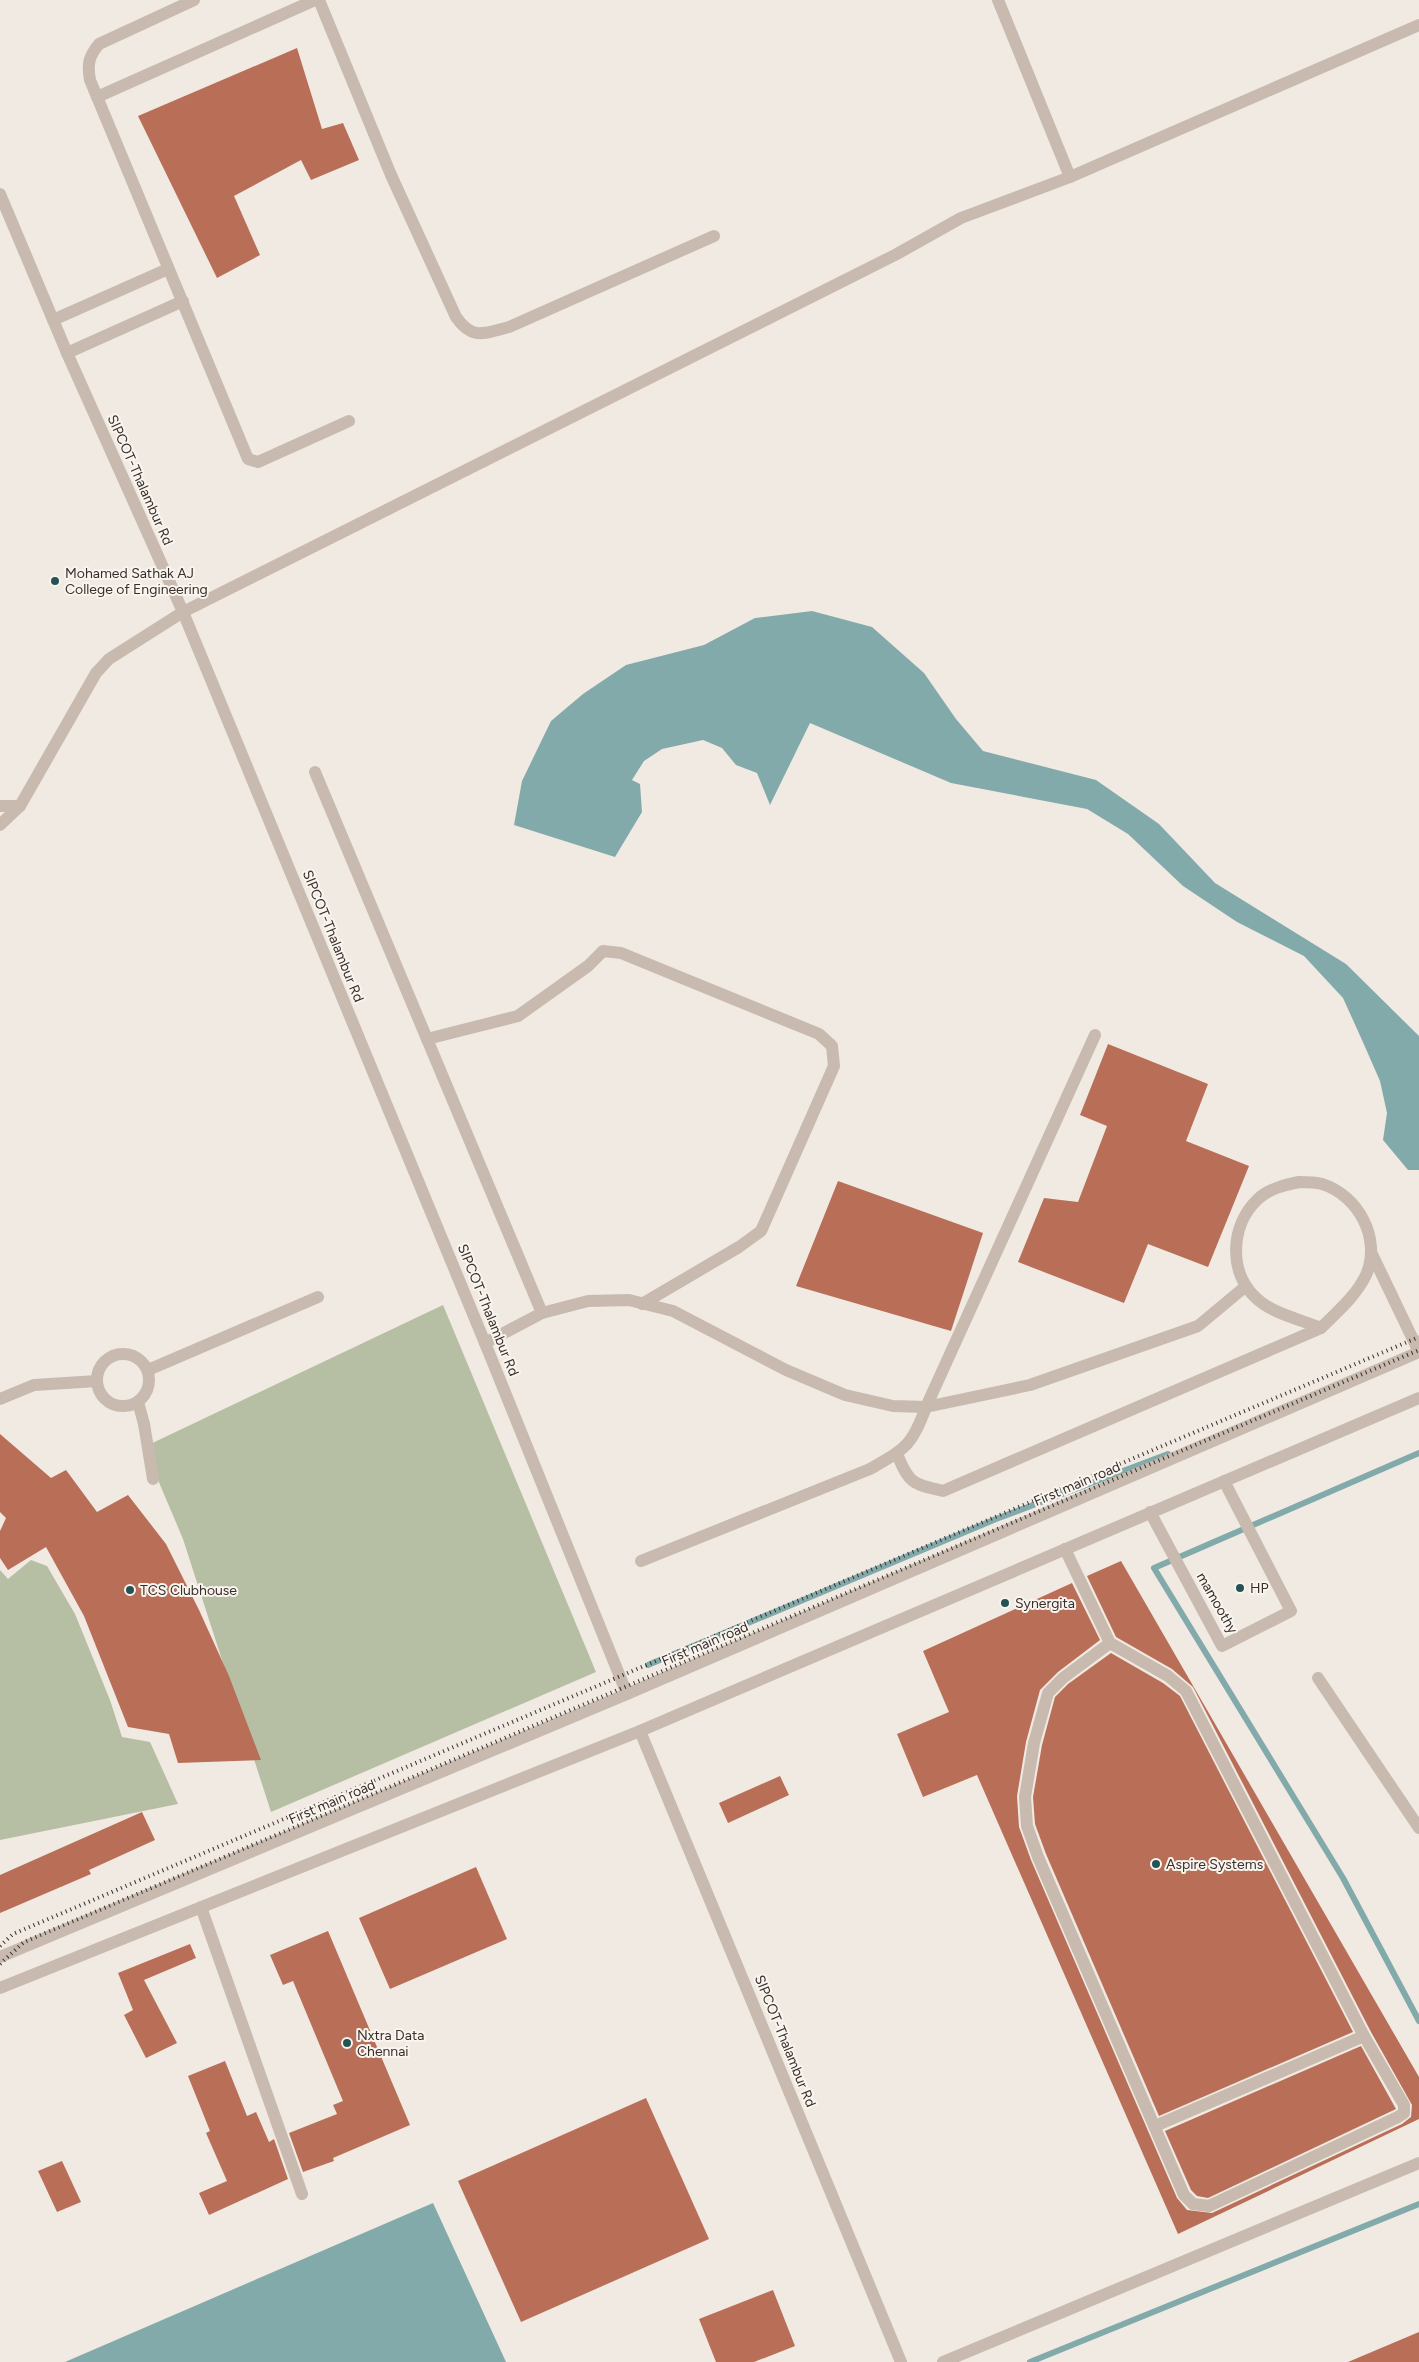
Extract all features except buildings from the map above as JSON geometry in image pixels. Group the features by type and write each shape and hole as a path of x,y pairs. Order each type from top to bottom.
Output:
{"street":[{"path":"194,0 99,44 91,54 88,66 98,98 248,459 258,462 349,421"},
{"path":"98,98 315,0"},
{"path":"319,0 391,175 456,317 465,329 474,334 509,327 714,236"},
{"path":"998,0 1070,177"},
{"path":"0,825 20,806 85,689 96,673 109,659 183,612 886,260 961,218 1070,177 1419,25"},
{"name":"SIPCOT-Thalambur Rd","path":"0,194 67,353 183,612 628,1694"},
{"path":"53,320 168,269"},
{"path":"67,353 183,301"},
{"path":"315,772 542,1312"},
{"path":"0,806 20,806"},
{"path":"427,1038 518,1016 588,966 603,951 621,953 820,1034 832,1046 834,1066 761,1231 739,1247 642,1304"},
{"path":"641,1561 870,1469 897,1454 915,1435 1095,1035"},
{"path":"1321,1328 1273,1310 1255,1298 1246,1286 1236,1259 1236,1237 1244,1216 1258,1199 1277,1187 1299,1182 1322,1184 1342,1193 1358,1209 1368,1229 1371,1252 1419,1352"},
{"path":"897,1454 907,1477 921,1486 943,1492 1321,1328 1355,1293 1366,1274 1371,1252"},
{"path":"485,1343 542,1312 588,1301 629,1300 673,1311 786,1370 845,1396 893,1406 926,1407 1030,1385 1198,1326 1246,1286"},
{"path":"148,1370 318,1298"},
{"name":"First main road","path":"0,1958 628,1694 1419,1352"},
{"path":"115,1356 134,1356 148,1370 149,1384 147,1391 138,1402 125,1406 111,1404 101,1394 97,1381 100,1368 109,1358 115,1356"},
{"path":"0,1399 34,1386 97,1381"},
{"path":"0,1988 640,1731 1419,1398"},
{"path":"138,1402 144,1424 153,1478"},
{"name":"mamoothy","path":"1150,1512 1222,1646 1291,1612 1224,1481"},
{"path":"1065,1549 1110,1643 1168,1676 1186,1691 1364,2036 1404,2105 1404,2112 1227,2199 1209,2206 1193,2204 1184,2195 1038,1857 1028,1826 1025,1797 1034,1743 1048,1693 1063,1678 1110,1643"},
{"path":"1318,1678 1419,1828"},
{"name":"SIPCOT-Thalambur Rd","path":"640,1731 901,2362"},
{"path":"201,1906 302,2194"},
{"path":"1155,2126 1364,2036"},
{"path":"944,2362 1419,2163"}],"green space":[{"path":"443,1305 596,1672 271,1812 183,1539 144,1447"},
{"path":"31,1560 47,1566 75,1614 110,1700 122,1737 150,1742 178,1804 0,1840 0,1570 8,1579"}],"water":[{"path":"812,611 872,627 924,673 956,719 983,751 1096,780 1159,824 1215,883 1346,964 1419,1036 1419,1170 1408,1170 1383,1140 1387,1113 1380,1081 1343,998 1304,956 1237,922 1183,886 1128,834 1087,809 951,783 810,723 770,805 757,773 736,765 722,748 703,740 662,749 644,761 632,780 640,784 642,812 615,857 514,825 522,781 551,721 583,694 626,665 704,645 755,618"},
{"path":"433,2203 506,2362 65,2362"}],"waterway":[{"path":"1419,1453 1154,1568 1343,1878 1419,2021"},
{"path":"648,1665 996,1519 1168,1454"},
{"path":"1030,2362 1419,2204"}],"railway":[{"path":"0,1946 13,1934 1419,1337"},
{"path":"0,1964 24,1942 1419,1350"}],"place":[{"name":"Mohamed Sathak AJ College of Engineering","path":"55,581"},
{"name":"HP","path":"1240,1588"},
{"name":"TCS Clubhouse","path":"130,1590"},
{"name":"Synergita","path":"1005,1603"},
{"name":"Aspire Systems","path":"1156,1864"},
{"name":"Nxtra Data Chennai","path":"347,2043"}]}
